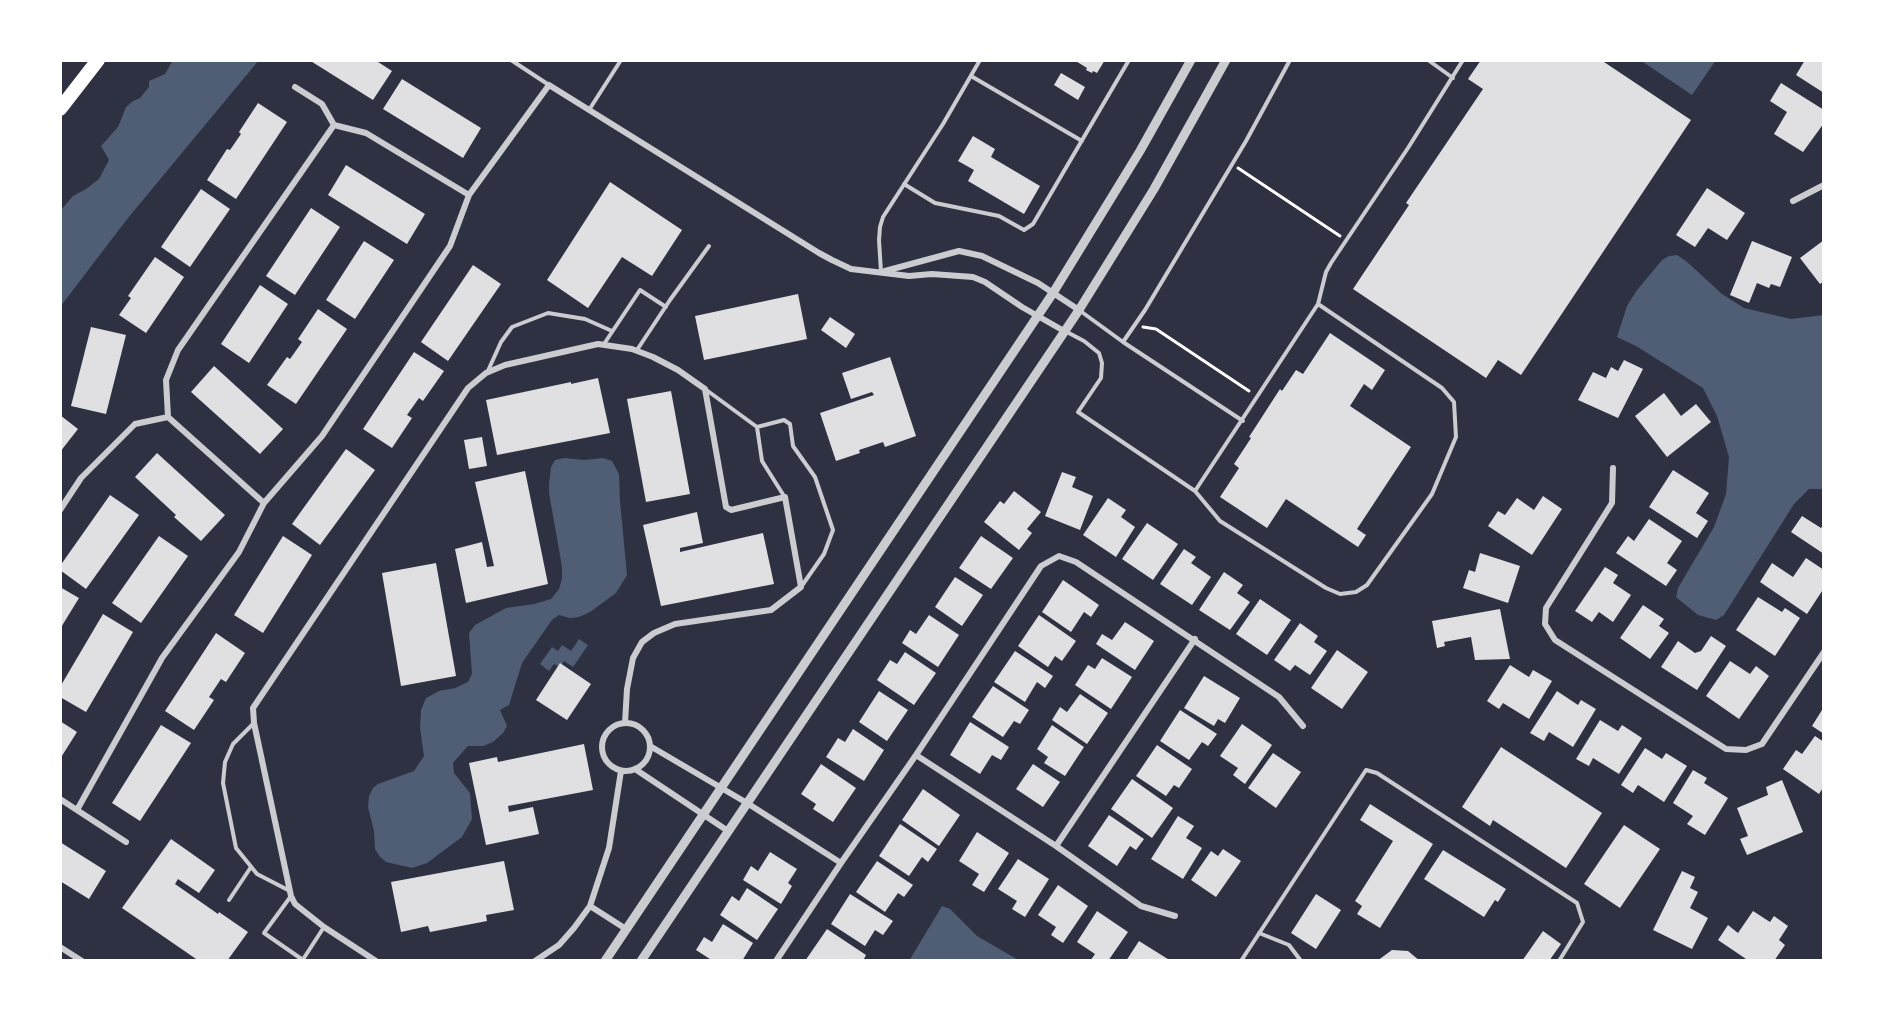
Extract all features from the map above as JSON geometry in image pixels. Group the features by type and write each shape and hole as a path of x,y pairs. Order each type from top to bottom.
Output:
{"highway":[{"path":"60,109 98,60"}],"street":[{"path":"605,961 1053,292 1140,151 1191,60"},
{"path":"641,961 1079,310 1154,189 1226,60"},
{"path":"77,810 162,658 239,552 264,503 322,436 450,246 469,195 549,85 819,253 851,269 909,276 932,274 973,277 985,282 1064,331"},
{"path":"295,87 322,104 334,124 366,133 469,195"},
{"path":"264,503 168,417 166,380 178,351 334,124"},
{"path":"1793,201 1824,185"},
{"path":"881,272 960,250 982,256 1038,283 1079,310"},
{"path":"376,961 366,958 295,904 290,893 254,723 253,708 468,388 486,373 505,365 603,345 637,351 678,370 705,389 726,507 731,510 784,497 801,587 771,610 675,624 654,633 642,642 633,658 627,689 625,723"},
{"path":"60,510 81,478 135,424 168,417"},
{"path":"1613,468 1612,503 1546,608 1545,624 1555,640 1726,749 1746,750 1762,744 1824,652"},
{"path":"776,961 1041,566 1059,556 1076,562 1280,697 1303,726"},
{"path":"1056,846 1195,639"},
{"path":"625,723 639,727 645,732 650,746 646,760 635,769 621,771 608,763 602,749 603,741 611,729 625,723"},
{"path":"650,746 747,803 841,863"},
{"path":"916,755 1056,846 1141,906 1174,916"},
{"path":"635,769 728,831"},
{"path":"536,961 559,945 590,906 609,848 621,771"},
{"path":"60,799 126,842"},
{"path":"590,906 626,929"},
{"path":"60,947 82,961"}],"lane":[{"path":"511,60 549,85"},
{"path":"589,111 621,60"},
{"path":"881,272 879,240 883,217 944,124 980,60"},
{"path":"904,184 935,203 999,216 1024,230 1034,224 1129,60"},
{"path":"1123,342 1146,310 1232,165 1290,60"},
{"path":"1428,60 1453,78"},
{"path":"1196,491 1318,304 1326,272 1464,60"},
{"path":"971,76 1082,141"},
{"path":"637,351 709,246"},
{"path":"603,345 640,290 666,307"},
{"path":"1064,331 1084,341 1099,353 1102,363 1101,378 1078,412 1196,491 1220,521 1326,588 1340,594 1356,592 1367,585 1432,494 1456,437 1454,402 1442,388 1318,304"},
{"path":"1079,310 1123,342 1243,421"},
{"path":"486,373 501,342 513,327 548,313 585,319 612,331"},
{"path":"705,389 757,427 762,461 784,497"},
{"path":"757,427 784,420 790,424 793,446 815,477 832,523 833,530 824,554 801,587"},
{"path":"254,723 233,744 225,762 223,783 236,848 257,874 290,893 264,933 303,961 324,927"},
{"path":"1241,961 1366,770 1377,773 1578,903 1583,922 1559,961"},
{"path":"229,900 251,867"},
{"path":"1259,933 1289,945 1301,961"}],"path":[{"path":"1232,165 1346,240"},
{"path":"1136,323 1144,328 1156,329 1258,398"}],"water":[{"path":"173,60 259,60 128,218 60,307 60,211 73,196 99,179 109,160 101,146 118,127 126,107 140,98 149,87 149,81 165,74"},
{"path":"1640,60 1716,60 1692,95"},
{"path":"1677,255 1722,294 1744,308 1791,319 1824,315 1824,489 1809,489 1794,504 1724,615 1716,620 1698,615 1676,597 1678,588 1714,527 1726,494 1729,457 1717,416 1703,388 1636,346 1617,337 1627,306 1637,290 1662,260"},
{"path":"565,458 584,460 603,458 612,461 619,474 627,575 616,593 590,612 570,618 559,615 552,620 522,663 509,705 500,710 507,726 503,733 493,742 483,746 468,746 453,763 454,773 470,793 472,819 462,837 427,863 412,868 386,862 375,849 374,831 368,807 369,796 378,784 414,771 424,756 420,728 421,710 426,698 439,691 455,688 468,682 472,674 469,633 475,625 506,608 551,599 559,589 562,567 549,484 551,467 555,460"},
{"path":"579,639 588,645 573,667 564,661 560,667 554,664 549,671 540,664 552,647 558,651 562,645 571,651"},
{"path":"942,906 950,909 977,936 1020,961 909,961"}],"building":[{"path":"309,60 375,60 392,71 373,100"},
{"path":"1074,60 1105,60 1097,73 1093,71 1092,73"},
{"path":"1481,60 1601,60 1691,120 1521,375 1498,360 1486,378 1353,289 1409,205 1406,203 1483,89 1468,79"},
{"path":"1805,60 1824,60 1824,93 1796,75"},
{"path":"1061,73 1085,87 1078,100 1054,85"},
{"path":"402,79 481,128 463,158 383,109"},
{"path":"1781,83 1824,110 1824,123 1803,152 1774,134 1787,112 1770,101"},
{"path":"258,103 287,122 236,199 207,180 227,149 230,150 241,134 239,132"},
{"path":"973,136 995,149 991,157 1040,186 1024,214 968,181 974,170 958,161"},
{"path":"346,165 425,214 407,244 328,195"},
{"path":"610,182 682,230 652,276 622,257 588,308 547,280"},
{"path":"1707,188 1745,213 1727,240 1708,228 1695,247 1676,235"},
{"path":"201,189 230,209 190,267 161,247"},
{"path":"311,208 340,227 295,295 266,276"},
{"path":"1824,240 1824,281 1820,284 1800,258"},
{"path":"364,241 394,260 355,319 326,300"},
{"path":"1752,241 1792,257 1780,287 1771,284 1769,288 1757,283 1749,303 1730,295"},
{"path":"155,257 184,277 146,333 119,315 131,298 128,296"},
{"path":"473,265 501,284 448,361 421,342"},
{"path":"260,285 288,304 249,363 221,344"},
{"path":"798,294 807,339 704,360 695,316"},
{"path":"318,309 347,329 296,404 267,385 287,357 290,359 302,342 298,339"},
{"path":"830,317 855,334 846,348 821,330"},
{"path":"91,327 126,335 106,414 71,406"},
{"path":"1330,333 1385,370 1372,390 1364,384 1350,406 1411,447 1357,529 1366,535 1358,547 1286,499 1267,528 1220,497 1239,468 1234,464 1251,438 1249,437 1280,389 1282,391 1296,370 1303,374"},
{"path":"414,352 444,371 423,401 419,398 407,415 412,418 392,448 363,429"},
{"path":"890,357 916,436 885,447 883,442 836,461 820,413 874,395 872,392 851,399 842,373"},
{"path":"1624,360 1643,369 1618,418 1578,400 1593,372 1606,378 1611,367 1618,371"},
{"path":"214,366 283,429 260,454 191,392"},
{"path":"598,378 610,433 497,455 486,400"},
{"path":"671,391 690,494 646,502 627,399"},
{"path":"1664,393 1681,416 1696,404 1711,422 1667,457 1635,416"},
{"path":"60,415 78,429 60,452"},
{"path":"482,437 487,466 469,469 464,440"},
{"path":"346,449 375,470 320,545 292,524"},
{"path":"157,453 225,515 201,541 135,477"},
{"path":"1673,470 1709,493 1696,513 1708,521 1697,538 1649,507"},
{"path":"525,471 548,584 466,603 455,549 482,542 487,567 494,566 475,482"},
{"path":"1062,472 1076,477 1072,487 1093,496 1080,530 1045,516"},
{"path":"1014,491 1041,512 1027,529 1032,533 1019,550 984,522 1000,501 1004,504"},
{"path":"110,495 139,515 86,589 60,570 60,566"},
{"path":"1543,496 1562,509 1532,555 1488,526 1498,511 1505,515 1517,498 1534,510"},
{"path":"1108,498 1126,510 1121,517 1135,527 1116,557 1083,535"},
{"path":"697,512 703,543 680,548 680,552 763,533 774,584 661,606 643,525"},
{"path":"1802,516 1821,528 1824,524 1824,554 1791,532"},
{"path":"1649,519 1682,541 1667,563 1677,570 1666,586 1616,553 1628,536 1634,541"},
{"path":"1147,523 1178,544 1153,580 1122,559"},
{"path":"159,536 188,556 141,623 112,603"},
{"path":"283,536 312,555 263,633 234,615"},
{"path":"981,536 1013,558 991,589 959,568"},
{"path":"1184,549 1196,557 1191,563 1211,577 1192,605 1160,584"},
{"path":"1480,553 1520,566 1508,603 1463,588 1469,570 1475,572"},
{"path":"1806,558 1824,570 1824,588 1807,614 1760,582 1772,563 1793,577"},
{"path":"436,563 456,676 401,686 382,573"},
{"path":"1605,567 1618,575 1613,583 1631,595 1613,622 1599,612 1592,622 1575,611"},
{"path":"1224,572 1243,585 1237,593 1250,602 1230,630 1199,610"},
{"path":"955,577 983,595 962,626 935,607"},
{"path":"1063,580 1099,605 1091,617 1084,612 1071,632 1042,612"},
{"path":"60,587 79,598 60,629"},
{"path":"1758,597 1782,612 1785,608 1800,618 1775,656 1736,630"},
{"path":"1260,599 1291,620 1267,655 1236,634"},
{"path":"1643,605 1664,619 1659,626 1669,633 1650,659 1620,638"},
{"path":"1500,609 1510,659 1475,660 1471,637 1444,642 1445,646 1437,648 1432,621"},
{"path":"103,614 133,632 86,712 60,697 60,687"},
{"path":"929,615 959,635 938,667 902,643 910,630 916,634"},
{"path":"1039,615 1076,641 1062,661 1055,656 1048,667 1018,646"},
{"path":"1125,622 1154,641 1135,670 1096,644 1102,634 1112,640"},
{"path":"1300,623 1318,636 1314,642 1327,651 1310,675 1295,665 1290,671 1274,660"},
{"path":"216,633 245,653 226,682 221,679 209,697 214,700 194,730 165,711"},
{"path":"1711,636 1726,646 1697,690 1661,667 1678,641 1695,653 1701,651"},
{"path":"1337,650 1368,672 1342,709 1311,688"},
{"path":"1015,651 1053,676 1045,688 1037,682 1025,702 994,682"},
{"path":"905,652 936,673 914,705 877,680 890,660 897,664"},
{"path":"1102,658 1132,677 1111,709 1075,685 1088,665 1095,669"},
{"path":"1730,661 1750,674 1756,666 1769,676 1739,719 1706,696"},
{"path":"560,663 591,684 567,720 536,700"},
{"path":"1510,665 1529,677 1533,670 1552,681 1529,719 1503,703 1499,709 1487,701"},
{"path":"1204,676 1240,698 1225,723 1218,719 1214,726 1184,708"},
{"path":"993,686 1029,710 1020,724 1014,721 1003,737 972,717"},
{"path":"879,691 908,710 887,741 859,722"},
{"path":"1557,691 1578,705 1581,700 1596,709 1573,747 1549,732 1544,741 1530,733"},
{"path":"1080,694 1108,713 1087,744 1052,720 1060,707 1067,712"},
{"path":"1180,710 1217,734 1208,746 1202,742 1189,760 1160,741"},
{"path":"1822,710 1824,711 1824,734 1812,726"},
{"path":"1600,720 1618,731 1622,725 1642,738 1619,774 1593,758 1589,766 1576,759"},
{"path":"60,721 77,732 60,759"},
{"path":"970,722 1009,747 1001,760 992,755 980,774 950,755"},
{"path":"1242,724 1272,745 1245,784 1233,775 1238,768 1220,756"},
{"path":"161,725 191,743 140,821 112,803"},
{"path":"1052,725 1084,747 1065,776 1044,763 1048,757 1037,749"},
{"path":"853,729 884,750 864,781 826,757 838,738 845,742"},
{"path":"1815,736 1824,742 1824,786 1819,794 1783,769 1796,750 1802,754"},
{"path":"584,744 593,790 508,806 509,812 533,807 539,834 486,845 469,763 497,757 498,762"},
{"path":"1157,745 1192,769 1179,788 1174,785 1166,796 1136,776"},
{"path":"1501,747 1602,813 1566,868 1493,820 1490,826 1462,807"},
{"path":"1645,748 1662,759 1666,753 1687,766 1664,802 1638,785 1633,793 1621,785"},
{"path":"1273,753 1301,772 1276,808 1248,788"},
{"path":"821,764 856,788 833,822 813,809 816,804 801,794"},
{"path":"1033,764 1060,782 1043,807 1016,789"},
{"path":"1693,770 1707,778 1704,783 1728,798 1705,835 1687,824 1693,816 1673,803"},
{"path":"1132,779 1173,808 1152,838 1111,809"},
{"path":"1782,780 1803,832 1747,855 1740,839 1748,836 1737,808 1768,795 1766,787"},
{"path":"923,789 960,815 939,846 902,820"},
{"path":"1370,804 1433,844 1380,928 1357,914 1362,906 1355,901 1393,841 1360,820"},
{"path":"1109,815 1144,839 1136,850 1130,846 1117,866 1088,846"},
{"path":"1178,816 1194,826 1186,838 1202,848 1183,879 1151,859"},
{"path":"900,824 937,849 928,862 922,857 909,876 879,856"},
{"path":"1624,825 1660,849 1620,908 1584,884"},
{"path":"977,832 1009,853 984,892 972,885 979,874 959,861"},
{"path":"171,839 215,870 199,893 178,879 175,884 248,932 227,961 199,961 122,908"},
{"path":"60,842 106,871 89,899 60,881"},
{"path":"1223,849 1241,861 1216,897 1191,880 1211,851 1218,856"},
{"path":"1443,850 1506,889 1498,902 1495,900 1484,917 1424,879"},
{"path":"770,852 797,869 788,883 792,886 781,904 743,880 751,866 758,871"},
{"path":"1018,859 1049,879 1025,917 1012,909 1017,901 998,889"},
{"path":"504,861 514,910 486,915 487,921 430,932 428,926 401,932 391,882"},
{"path":"877,861 913,885 904,897 898,893 885,912 856,892"},
{"path":"1682,871 1695,877 1690,888 1698,892 1690,908 1708,918 1692,949 1653,930"},
{"path":"1058,885 1088,906 1063,943 1051,935 1056,927 1038,915"},
{"path":"747,888 778,909 757,940 720,915 732,896 739,901"},
{"path":"850,894 893,921 883,935 875,930 865,946 831,924"},
{"path":"1316,894 1341,910 1316,949 1291,933"},
{"path":"1097,911 1128,932 1108,961 1090,961 1095,954 1077,942"},
{"path":"1753,911 1770,922 1774,916 1788,926 1779,940 1785,945 1774,961 1749,961 1718,940 1728,925 1738,933"},
{"path":"723,924 753,943 742,961 713,961 696,950 704,937 712,942"},
{"path":"827,929 866,955 863,961 805,961"},
{"path":"1543,931 1561,944 1549,961 1522,961"},
{"path":"1139,941 1171,961 1126,961"},
{"path":"1392,950 1408,951 1420,961 1377,961"}]}
